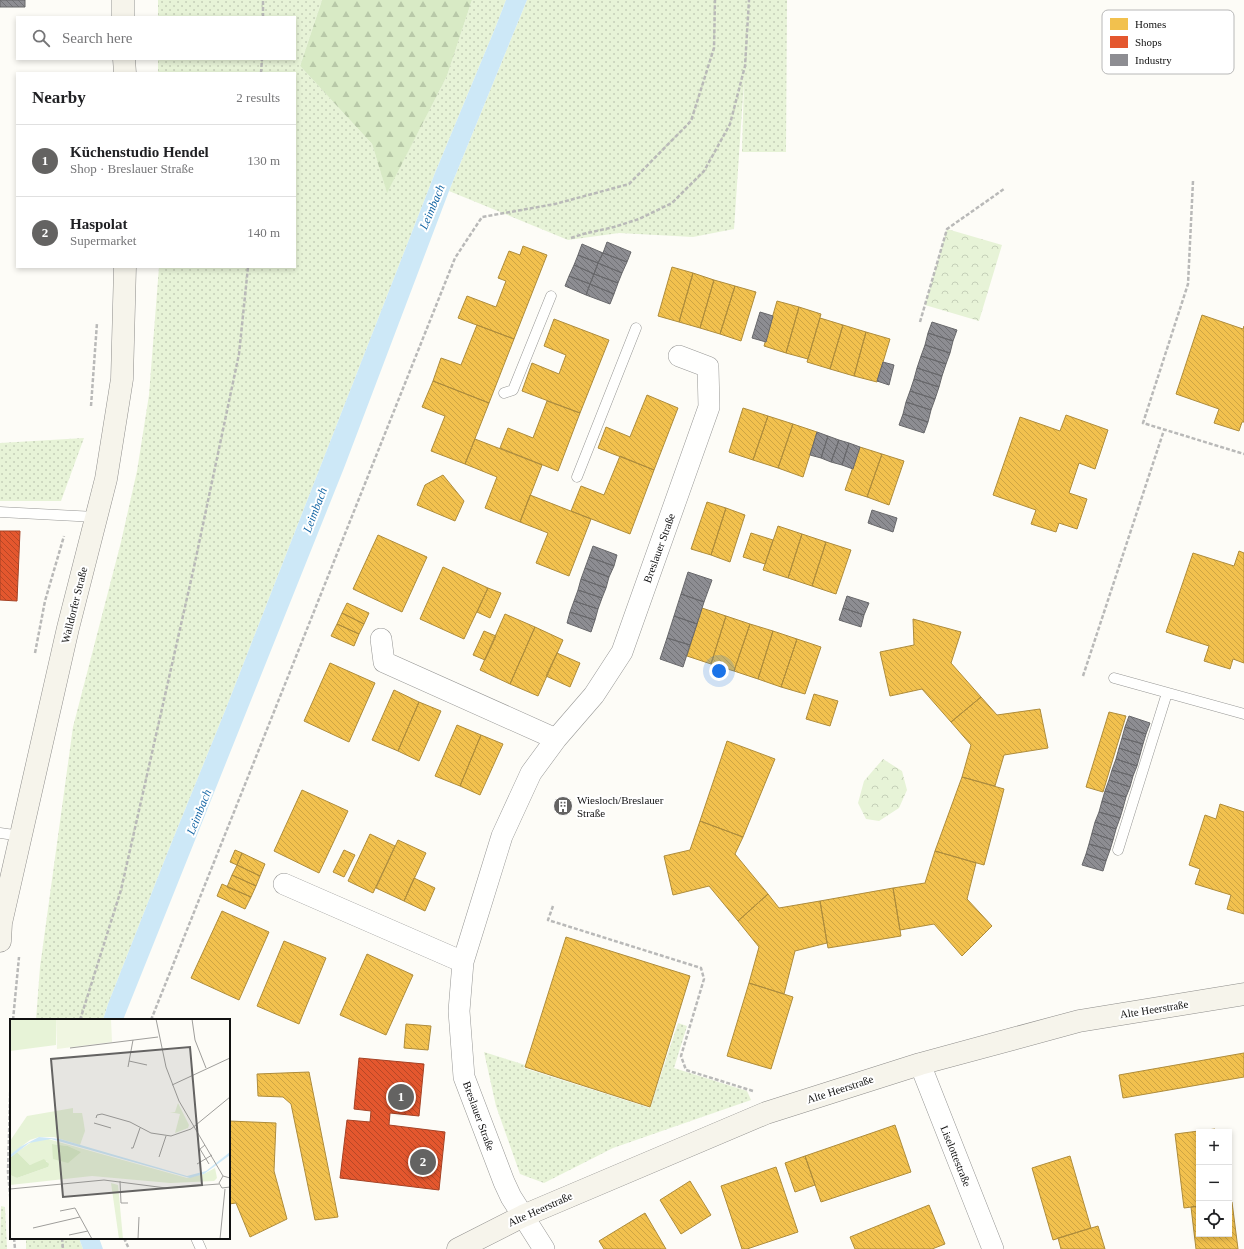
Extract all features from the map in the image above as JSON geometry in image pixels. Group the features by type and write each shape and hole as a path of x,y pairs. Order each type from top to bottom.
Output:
{"street":[{"path":"123,0 123,16"},
{"path":"124,60 124,72"},
{"name":"Walldorfer Straße","path":"0,941 10,834 68,628 106,479 122,379 125,268"},
{"name":"Breslauer Straße","path":"544,1249 504,1182 464,1077 459,1011 463,962 502,836 530,773 556,739 594,695 622,652 709,407 708,367 679,356"},
{"path":"382,639 384,662 556,739"},
{"path":"284,884 463,962"},
{"name":"Alte Heerstraße","path":"458,1249 523,1216 766,1113 920,1064 1079,1021 1244,994"},
{"name":"Liselottestraße","path":"920,1064 993,1249"}],"lane":[{"path":"504,393 513,390 551,296"},
{"path":"577,477 636,328"},
{"path":"0,512 96,517"},
{"path":"1114,678 1244,714"},
{"path":"1118,850 1167,693"},
{"path":"196,1239 201,1249"}],"path":[{"path":"263,0 263,16"},
{"path":"151,1019 455,258 482,217 555,204 629,184 691,121 714,48 716,0"},
{"path":"571,238 639,219 672,203 704,171 730,124 745,66 749,0"},
{"path":"261,72 262,60"},
{"path":"1193,181 1188,284 1143,423 1244,454"},
{"path":"920,322 947,229 1004,189"},
{"path":"80,1019 121,890 194,567 239,354 248,268"},
{"path":"90,411 97,320"},
{"path":"1083,676 1164,430"},
{"path":"34,655 45,601 70,516"},
{"path":"553,906 548,920 701,968 704,979 681,1056 686,1070 759,1092 766,1113"},
{"path":"10,1099 8,1172 10,1195"},
{"path":"14,1239 15,1249"},
{"path":"62,1239 63,1249"},
{"path":"124,1239 129,1249"}],"green space":[{"path":"158,0 322,0 300,66 372,144 387,192 447,76 472,0 506,0 435,173 103,1019 36,1019 40,967 73,727 121,542 137,471 149,395 159,268 296,268 296,72 158,72 158,60 296,60 296,16 158,16"},
{"path":"322,0 472,0 447,76 387,193 372,144 300,66"},
{"path":"527,0 787,0 786,152 742,152 744,81 734,229 693,237 619,233 568,240 449,191"},
{"path":"947,229 1002,245 979,321 925,305"},
{"path":"84,438 61,501 0,501 0,443"},
{"path":"883,759 902,771 907,790 899,808 879,821 866,819 858,803 864,781"},
{"path":"678,1023 687,1026 674,1068 747,1091 751,1100 613,1148 544,1183 520,1174 496,1106 484,1052 525,1065 524,1068 650,1108"},
{"path":"1,1206 5,1207 7,1249 0,1249"},
{"path":"26,1239 79,1239 83,1249 26,1249"}],"water":[{"name":"Leimbach","path":"506,0 527,0 449,191 344,468 123,1019 103,1019 435,173"},
{"path":"79,1239 99,1239 103,1249 83,1249"}],"building: Homes":[{"path":"523,246 547,255 514,339 458,318 467,296 496,307 506,281 498,278 509,251 520,255"},
{"path":"672,267 693,273 679,322 658,316"},
{"path":"693,273 714,280 700,328 679,322"},
{"path":"714,280 735,286 720,334 700,328"},
{"path":"735,286 756,292 741,341 720,334"},
{"path":"777,301 799,307 786,353 764,346"},
{"path":"799,307 821,314 808,359 786,353"},
{"path":"1202,315 1243,329 1244,326 1244,422 1242,422 1239,431 1214,423 1219,409 1176,394"},
{"path":"820,318 843,325 830,369 807,362"},
{"path":"554,319 609,340 580,413 522,391 532,363 559,374 566,355 544,346"},
{"path":"477,325 514,339 489,403 433,381 441,358 461,365"},
{"path":"843,325 866,332 854,376 830,369"},
{"path":"866,332 890,339 877,382 854,376"},
{"path":"433,381 489,403 465,464 431,451 445,416 422,407"},
{"path":"647,395 678,408 654,470 598,448 606,427 630,437"},
{"path":"547,401 580,413 558,471 500,448 508,428 533,438"},
{"path":"743,408 768,416 753,460 729,452"},
{"path":"1066,415 1108,430 1095,469 1079,463 1069,493 1087,499 1077,529 1059,523 1056,532 1031,524 1036,510 993,495 1020,417 1060,431"},
{"path":"768,416 793,424 778,468 753,460"},
{"path":"793,424 817,432 803,477 778,468"},
{"path":"475,439 542,465 520,522 485,508 497,477 465,464"},
{"path":"860,447 882,454 867,497 845,490"},
{"path":"882,454 904,461 889,505 867,497"},
{"path":"620,456 654,470 630,534 571,511 581,486 604,495"},
{"path":"443,475 464,501 455,521 417,505 425,485"},
{"path":"530,495 591,519 569,576 536,563 548,533 520,522"},
{"path":"707,502 726,508 711,555 691,549"},
{"path":"726,508 745,515 730,562 711,555"},
{"path":"778,526 802,534 788,578 763,570"},
{"path":"751,533 773,540 765,564 743,557"},
{"path":"802,534 826,542 812,586 788,578"},
{"path":"378,535 427,557 402,612 353,589"},
{"path":"826,542 851,550 836,594 812,586"},
{"path":"1239,551 1244,553 1244,663 1233,659 1230,669 1204,661 1209,646 1166,632 1193,553 1234,566"},
{"path":"443,567 488,588 464,639 420,619"},
{"path":"488,588 501,593 490,618 477,612"},
{"path":"347,603 369,613 364,624 342,613"},
{"path":"702,608 726,616 711,664 687,656"},
{"path":"342,613 364,624 359,634 337,624"},
{"path":"505,614 535,627 510,684 480,670"},
{"path":"726,616 750,624 734,671 711,664"},
{"path":"913,619 961,632 951,663 981,697 951,722 922,689 890,696 880,652 914,645"},
{"path":"337,624 359,634 354,646 331,636"},
{"path":"750,624 773,631 758,679 734,671"},
{"path":"535,627 563,640 538,696 510,684"},
{"path":"484,631 496,636 485,660 473,655"},
{"path":"773,631 797,639 781,687 758,679"},
{"path":"797,639 821,647 805,694 781,687"},
{"path":"557,653 580,663 570,687 546,676"},
{"path":"330,663 375,683 349,742 304,721"},
{"path":"394,690 419,702 398,751 372,740"},
{"path":"814,694 838,701 830,726 806,719"},
{"path":"981,697 997,715 1040,709 1048,748 1004,755 995,786 962,777 971,745 951,722"},
{"path":"419,702 441,711 419,761 398,751"},
{"path":"1109,712 1126,716 1103,792 1086,787"},
{"path":"457,725 481,735 460,786 435,776"},
{"path":"481,735 503,744 480,795 460,786"},
{"path":"727,741 775,759 743,837 700,821"},
{"path":"962,777 1004,789 984,865 935,851"},
{"path":"302,790 348,811 319,873 274,851"},
{"name":"Wiesloch/Breslauer Straße","path":"562,797 571,801 564,815 555,810"},
{"path":"1220,804 1244,812 1244,914 1227,909 1231,895 1195,884 1200,869 1189,865 1205,815 1216,819"},
{"path":"700,821 743,837 735,854 768,894 738,921 709,886 673,895 664,856 690,850"},
{"path":"370,834 395,846 373,893 348,881"},
{"path":"398,840 426,853 404,901 376,888"},
{"path":"235,850 242,853 237,865 230,862"},
{"path":"344,850 355,855 344,877 333,872"},
{"path":"935,851 976,863 967,899 992,926 962,956 934,924 900,930 893,888 925,883"},
{"path":"242,853 265,864 260,876 237,865"},
{"path":"237,865 260,876 256,886 232,875"},
{"path":"232,875 256,886 251,897 227,887"},
{"path":"414,878 435,888 425,911 404,901"},
{"path":"222,884 251,897 245,909 217,896"},
{"path":"893,888 901,936 828,948 820,901"},
{"path":"768,894 779,908 820,901 827,943 795,951 784,994 749,983 759,947 738,921"},
{"path":"222,911 269,932 239,1000 191,978"},
{"path":"566,937 690,976 650,1107 525,1067"},
{"path":"284,941 326,958 299,1024 257,1006"},
{"path":"367,954 413,975 386,1035 340,1015"},
{"path":"749,983 793,997 771,1069 727,1056"},
{"path":"406,1024 431,1026 428,1050 404,1048"},
{"path":"1244,1053 1244,1077 1123,1098 1119,1075"},
{"path":"309,1072 338,1217 315,1220 291,1104 283,1097 258,1096 257,1074"},
{"path":"230,1121 276,1123 274,1171 287,1219 250,1237 236,1203 230,1204"},
{"path":"895,1125 911,1172 821,1202 805,1156"},
{"path":"1196,1131 1196,1206 1184,1208 1175,1134"},
{"path":"805,1156 815,1185 795,1192 785,1163"},
{"path":"1070,1156 1091,1228 1053,1240 1032,1168"},
{"path":"776,1167 798,1232 747,1249 742,1249 721,1186"},
{"path":"690,1181 711,1215 681,1234 660,1200"},
{"path":"1232,1202 1238,1249 1196,1249 1191,1207 1196,1206 1196,1237 1232,1237"},
{"path":"929,1205 945,1244 932,1249 855,1249 850,1237"},
{"path":"645,1213 666,1249 604,1249 599,1241"},
{"path":"1098,1226 1105,1249 1061,1249 1058,1238"}],"building: Shops":[{"path":"0,531 20,531 17,601 0,600"},
{"path":"359,1058 424,1064 419,1116 390,1113 389,1125 445,1132 439,1190 340,1178 347,1120 370,1122 371,1111 354,1109"}],"building: Industry":[{"path":"0,0 25,0 25,7 0,7"},
{"path":"607,242 631,252 627,262 603,253"},
{"path":"582,244 603,253 598,263 578,255"},
{"path":"603,253 627,262 622,273 598,263"},
{"path":"578,255 598,263 594,274 574,265"},
{"path":"598,263 622,273 618,283 594,274"},
{"path":"574,265 594,274 590,284 569,276"},
{"path":"594,274 618,283 614,294 590,284"},
{"path":"569,276 590,284 586,295 565,286"},
{"path":"590,284 614,294 610,304 586,295"},
{"path":"760,312 773,316 766,342 752,338"},
{"path":"932,322 957,330 953,341 928,333"},
{"path":"928,333 953,341 950,353 925,345"},
{"path":"925,345 950,353 946,364 921,356"},
{"path":"921,356 946,364 942,376 917,368"},
{"path":"883,362 894,365 889,385 877,381"},
{"path":"917,368 942,376 939,387 914,379"},
{"path":"914,379 939,387 935,399 910,391"},
{"path":"910,391 935,399 931,410 906,402"},
{"path":"906,402 931,410 928,422 903,414"},
{"path":"903,414 928,422 924,433 899,425"},
{"path":"817,432 828,436 821,458 810,455"},
{"path":"828,436 839,440 831,462 821,458"},
{"path":"839,440 849,443 842,465 831,462"},
{"path":"849,443 860,447 853,469 842,465"},
{"path":"872,510 897,518 893,532 868,523"},
{"path":"593,546 617,555 614,566 589,557"},
{"path":"589,557 614,566 609,577 585,568"},
{"path":"585,568 609,577 606,588 581,579"},
{"path":"688,572 712,580 704,602 681,594"},
{"path":"581,579 606,588 602,598 578,590"},
{"path":"578,590 602,598 598,609 574,601"},
{"path":"681,594 704,602 697,624 674,616"},
{"path":"847,596 869,603 864,615 843,608"},
{"path":"574,601 598,609 595,620 570,612"},
{"path":"843,608 864,615 861,627 839,620"},
{"path":"570,612 595,620 591,632 567,623"},
{"path":"674,616 697,624 690,645 667,638"},
{"path":"667,638 690,645 683,667 660,659"},
{"path":"1129,716 1150,723 1146,734 1125,727"},
{"path":"1125,727 1146,734 1143,744 1122,738"},
{"path":"1122,738 1143,744 1140,755 1119,748"},
{"path":"1119,748 1140,755 1137,766 1116,759"},
{"path":"1116,759 1137,766 1133,776 1112,770"},
{"path":"1112,770 1133,776 1130,787 1109,780"},
{"path":"1109,780 1130,787 1126,797 1105,791"},
{"path":"1105,791 1126,797 1123,808 1102,801"},
{"path":"1102,801 1123,808 1120,818 1099,812"},
{"path":"1099,812 1120,818 1116,829 1095,822"},
{"path":"1095,822 1116,829 1113,840 1092,833"},
{"path":"1092,833 1113,840 1110,850 1089,844"},
{"path":"1089,844 1110,850 1106,861 1086,854"},
{"path":"1086,854 1106,861 1103,871 1082,865"}],"place":[{"name":"Wiesloch/Breslauer Straße","path":"563,806"},
{"name":"Küchenstudio Hendel","path":"401,1097"},
{"name":"Haspolat","path":"423,1162"}]}
